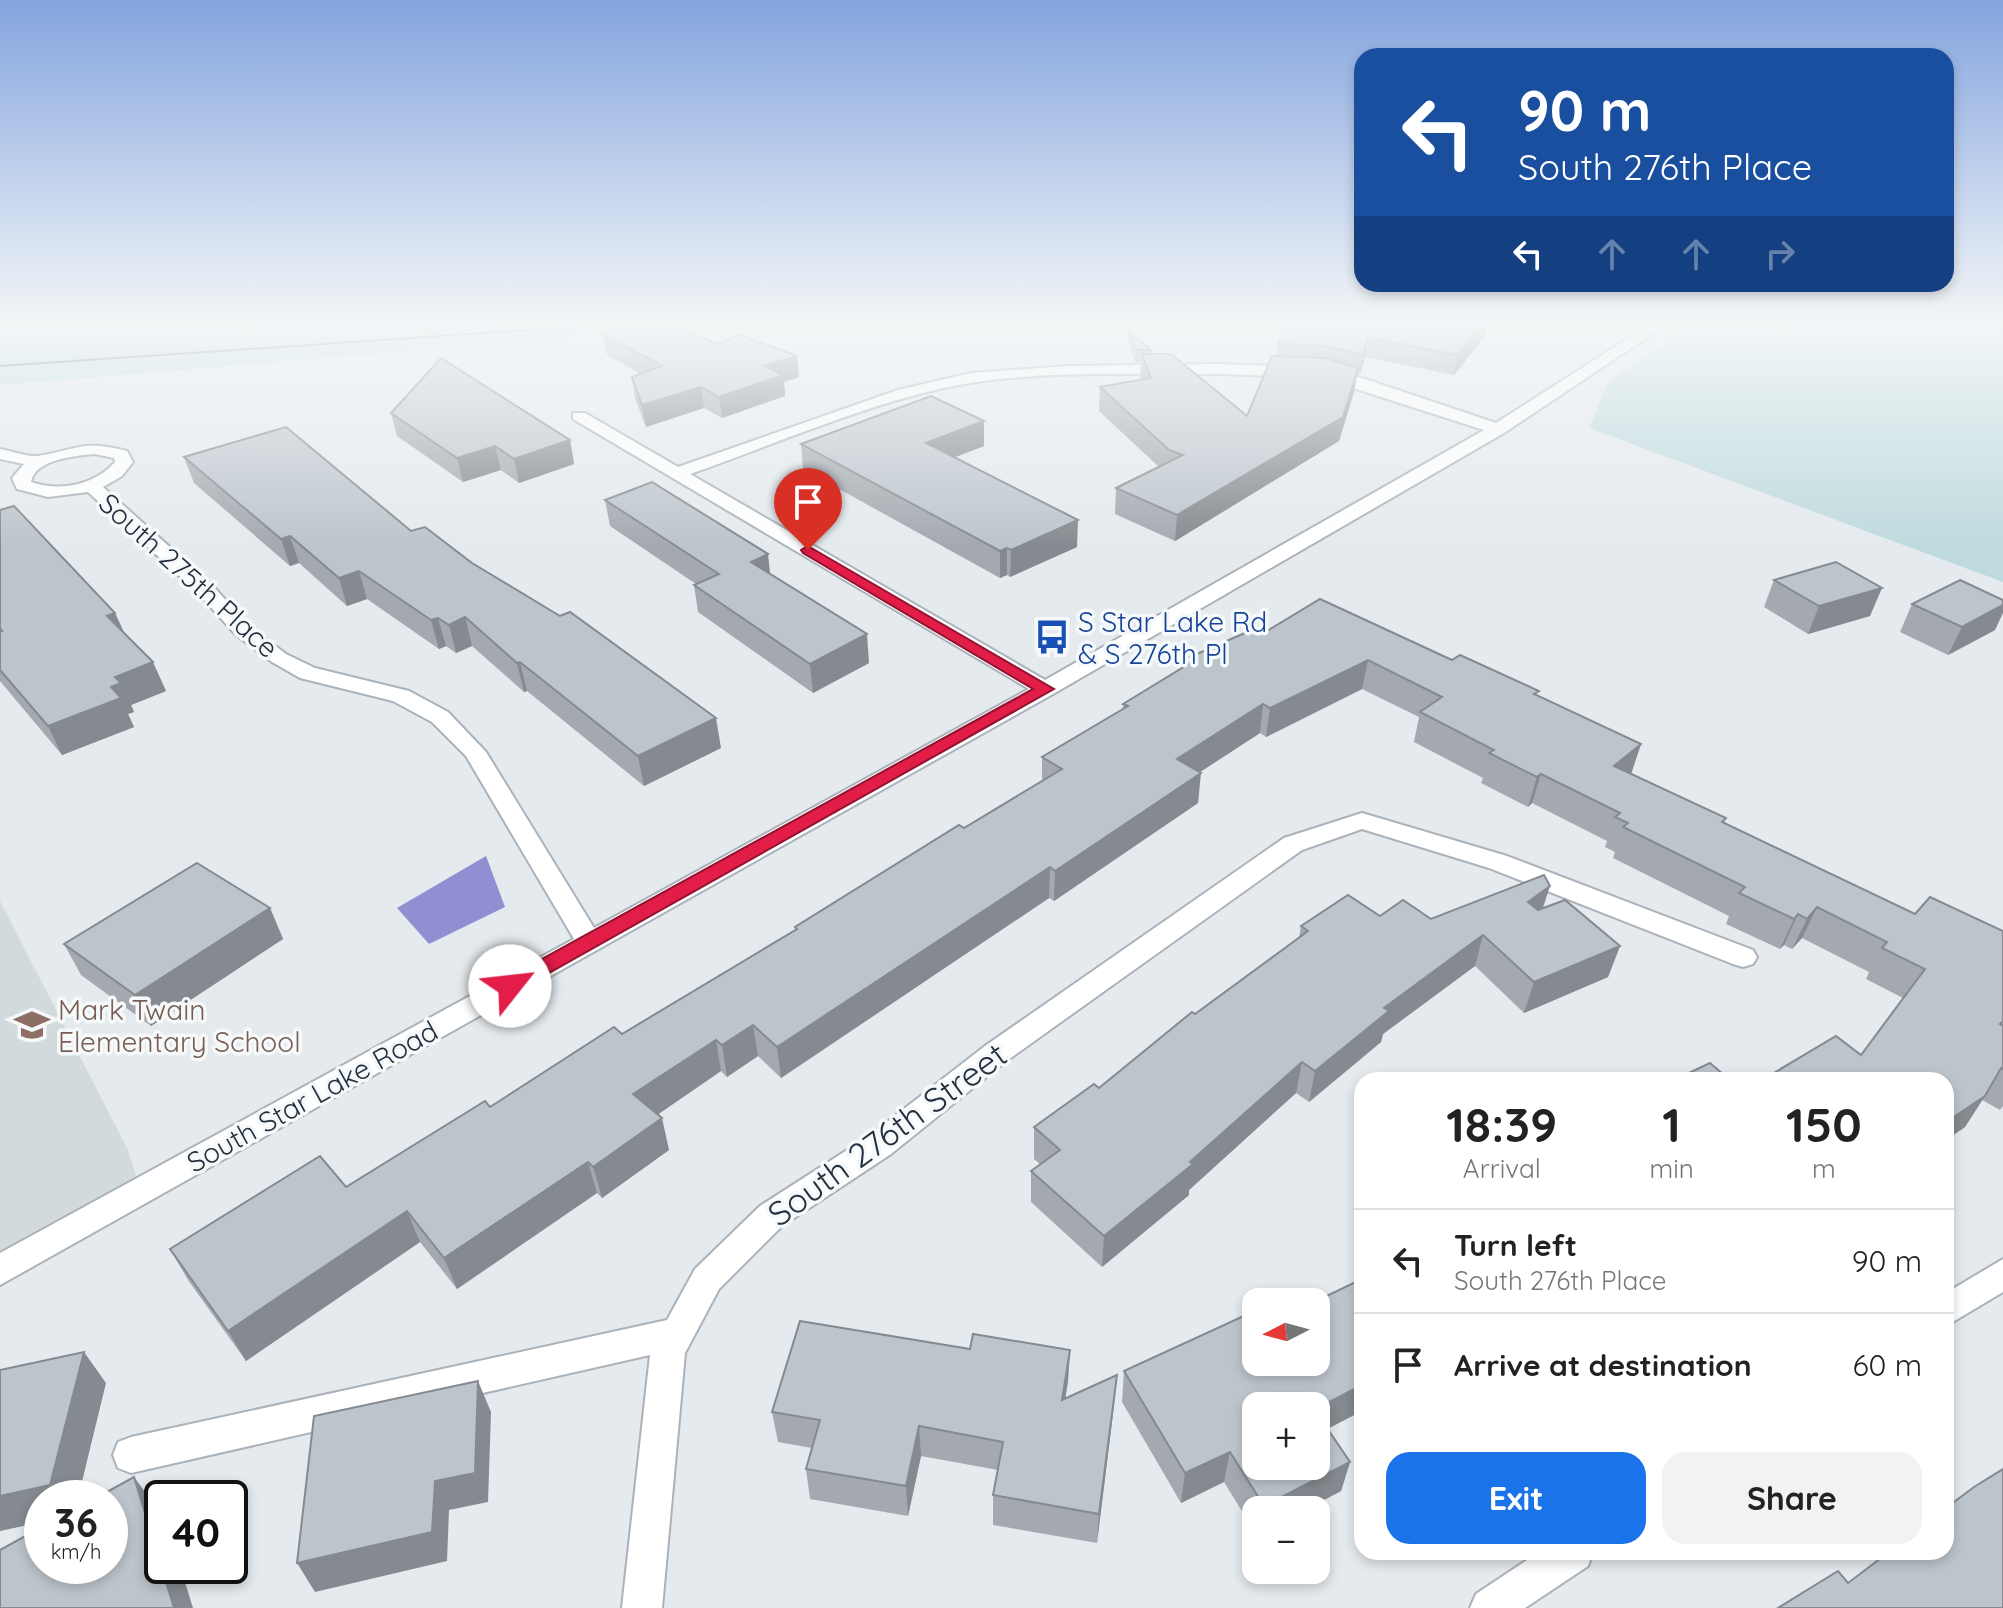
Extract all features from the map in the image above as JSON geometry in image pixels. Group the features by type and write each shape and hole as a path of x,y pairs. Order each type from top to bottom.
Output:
{"street":[{"path":"676,473 892,397"},
{"path":"1403,397 1498,429"},
{"name":"South Star Lake Road","path":"0,1270 1045,689 1498,429 1547,397"},
{"path":"579,416 1045,689"},
{"name":"South 275th Place","path":"76,451 111,451 121,455 124,462 119,470 90,485 49,492 23,485 21,478 26,470 39,462 76,451"},
{"path":"0,454 39,462"},
{"name":"South 275th Place","path":"90,485 205,589 242,630 279,658 308,673 401,696 440,717 475,752 589,942"},
{"name":"South 276th Street","path":"642,1608 668,1351 707,1279 771,1216 880,1145 995,1054 1293,844 1362,821 1498,862 1743,957"},
{"path":"1954,1306 2003,1274"},
{"path":"131,1455 678,1333"},
{"path":"1490,1608 1562,1560"}],"shaded area":[{"path":"1602,397 2003,397 2003,582 1589,428"},
{"name":"Mark Twain Elementary School","path":"0,901 128,1150 141,1192 0,1270"}],"water":[{"path":"486,856 505,907 429,944 397,908"}],"building":[{"path":"406,397 502,397 570,440 514,459 495,446 457,458 391,413"},
{"path":"639,397 668,397 642,405"},
{"path":"933,397 984,421 926,443 1078,520 1011,550 1000,551 801,444"},
{"path":"1111,397 1224,397 1247,416 1255,397 1349,397 1343,417 1177,515 1116,488 1183,455 1169,450"},
{"path":"286,427 411,531 425,527 472,563 560,616 570,612 716,718 638,756 520,662 517,663 465,617 449,625 438,618 431,620 359,571 339,578 290,536 281,539 184,457"},
{"path":"652,482 768,554 751,562 867,634 810,664 694,585 719,574 605,500"},
{"path":"14,506 115,613 107,616 153,662 115,677 121,683 111,687 121,698 48,726 0,670 0,510"},
{"path":"1836,562 1882,588 1819,606 1774,580"},
{"path":"1960,580 2003,600 2003,605 1962,627 1912,604"},
{"path":"1320,599 1452,660 1460,655 1539,691 1534,694 1641,744 1614,766 1726,818 1722,822 1915,914 1930,897 2003,931 2003,1021 2000,1024 2003,1026 2003,1069 1985,1096 1954,1117 1954,1072 1775,1072 1836,1036 1861,1055 1925,969 1882,948 1887,942 1817,907 1807,919 1798,914 1794,919 1739,893 1745,887 1623,827 1628,823 1615,817 1620,813 1541,774 1537,777 1489,753 1494,750 1420,712 1442,697 1368,660 1270,708 1263,704 1177,759 1201,773 1055,871 1050,867 777,1047 753,1025 722,1045 716,1040 633,1094 662,1118 593,1167 588,1162 444,1258 407,1211 228,1331 170,1249 320,1156 346,1187 485,1101 490,1107 614,1027 622,1034 797,929 795,927 959,825 964,828 1062,769 1042,757 1128,706 1123,704 1195,660 1190,657 1254,629 1262,634"},
{"path":"197,863 270,908 135,995 64,944"},
{"path":"1544,875 1550,886 1528,902 1538,910 1565,900 1620,946 1534,982 1483,935 1384,1008 1389,1011 1315,1071 1302,1062 1190,1162 1193,1164 1104,1236 1031,1171 1060,1150 1034,1127 1094,1084 1099,1088 1192,1012 1195,1014 1308,931 1301,926 1348,895 1380,916 1403,900 1431,919"},
{"path":"1710,1063 1721,1072 1691,1072"},
{"path":"1354,1283 1354,1389 1330,1402 1330,1392 1242,1392 1242,1471 1230,1452 1185,1473 1124,1371 1242,1317 1242,1376 1330,1376 1330,1294"},
{"path":"800,1321 970,1349 973,1334 1070,1350 1062,1400 1117,1375 1099,1514 993,1495 1003,1442 919,1426 906,1486 806,1469 820,1420 772,1412"},
{"path":"84,1352 51,1480 24,1480 24,1491 0,1496 0,1370"},
{"path":"478,1381 475,1473 435,1481 432,1532 297,1563 314,1416"},
{"path":"1330,1433 1350,1462 1330,1472"},
{"path":"2003,1469 2003,1608 1778,1608 1838,1571 1848,1583 1878,1560 1954,1560 1954,1502"},
{"path":"134,1477 144,1510 144,1584 167,1584 174,1608 0,1608 0,1550 24,1537 24,1584 128,1584 128,1480"},
{"path":"1248,1480 1315,1480 1284,1496 1258,1496"}],"place":[{"name":"S Star Lake Rd & S 276th Pl","path":"1052,637"},
{"name":"Mark Twain Elementary School","path":"32,1025"}],"route":[{"path":"510,986 1045,689 808,550"}]}
